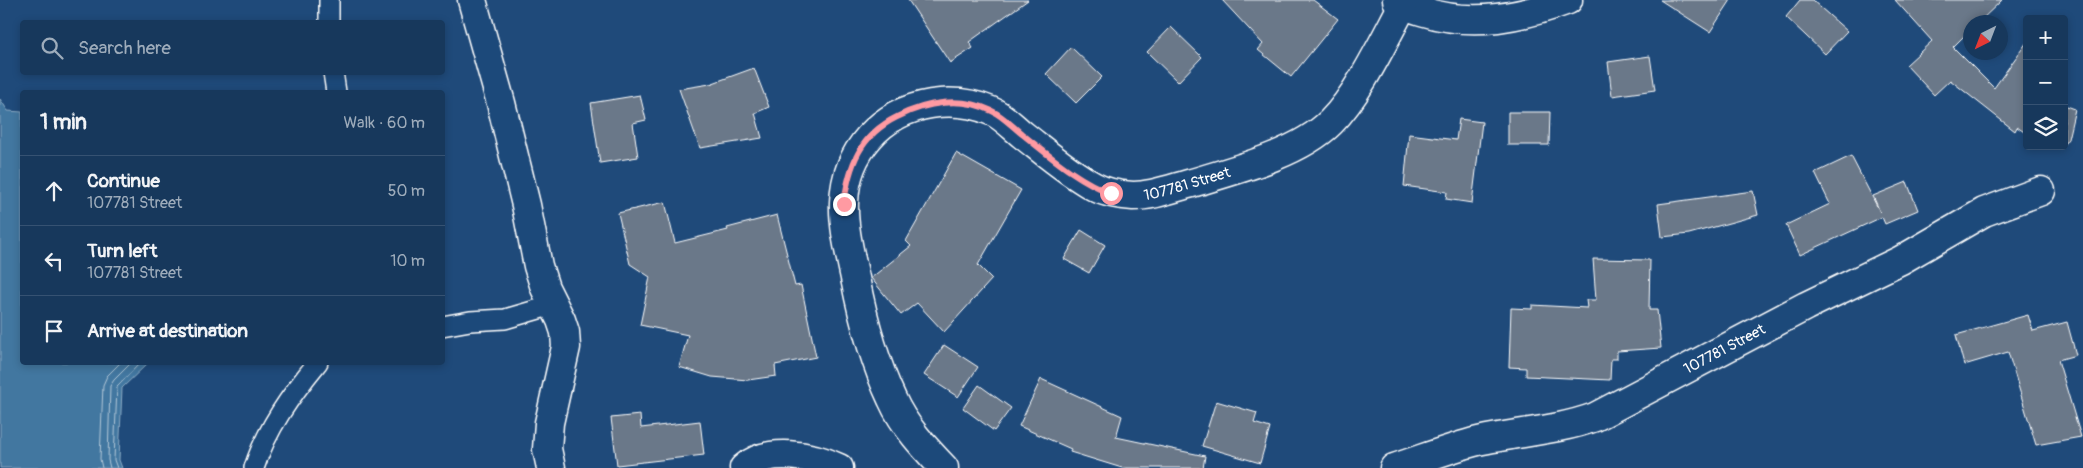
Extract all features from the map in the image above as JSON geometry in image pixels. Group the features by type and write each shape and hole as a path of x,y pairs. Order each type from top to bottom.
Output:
{"street":[{"path":"472,0 501,103 526,205 538,266 545,288 565,332 566,347 549,423 547,449 551,468"},
{"path":"1400,2 1432,14 1465,20 1511,17 1568,0"},
{"name":"107781 Street","path":"944,468 914,436 892,399 872,350 862,314 849,249 844,204 846,187 859,149 867,138 879,126 918,106 944,102 975,106 993,111 1053,159 1095,187 1111,193 1134,196 1155,193 1242,168 1275,156 1296,147 1331,122 1369,67 1400,2"},
{"name":"107781 Street","path":"1394,468 1479,441 1535,432 1595,417 1806,306 1901,260 1984,212 2041,191"},
{"path":"744,468 753,460 773,456 821,461 839,468"}],"lane":[{"path":"329,0 329,20"},
{"path":"334,75 336,90"},
{"path":"445,325 470,321 505,319 553,306"},
{"path":"254,468 262,443 297,388 316,365"}],"water":[{"path":"0,99 8,111 20,112 20,365 146,365 122,388 119,460 122,468 0,468"}],"building":[{"path":"908,0 1028,0 969,42 973,48 950,63"},
{"path":"1222,0 1313,0 1338,19 1291,77 1258,50 1263,44"},
{"path":"1660,0 1731,0 1710,32"},
{"path":"1800,0 1812,0 1847,31 1825,54 1786,17"},
{"path":"1895,0 2002,0 1986,15 1963,15 1963,37 1953,47 1963,57 1963,60 1966,60 1994,88 2023,48 2023,131 2017,127 2015,131 1950,80 1934,95 1906,65 1932,41"},
{"path":"1171,27 1202,57 1178,82 1147,52"},
{"path":"1071,47 1102,77 1076,103 1046,74"},
{"path":"1650,56 1655,90 1612,96 1608,62"},
{"path":"754,68 769,107 755,113 762,138 700,148 679,89 710,84"},
{"path":"640,95 646,120 633,123 638,157 600,163 591,103"},
{"path":"2068,106 2075,109 2068,139"},
{"path":"1508,112 1550,112 1549,145 1508,145"},
{"path":"1459,119 1482,122 1472,203 1446,199 1447,192 1404,186 1409,134 1456,140"},
{"path":"956,153 1021,190 978,265 992,279 944,332 917,303 901,315 871,278 911,246 906,241"},
{"path":"1851,156 1880,212 1873,196 1907,182 1918,210 1885,224 1882,217 1800,255 1786,225 1830,204 1815,173"},
{"path":"1753,191 1758,215 1689,234 1662,237 1658,204"},
{"path":"665,202 675,243 777,215 795,286 801,285 816,357 775,365 776,376 748,380 712,377 679,367 688,335 640,325 650,277 630,264 618,213"},
{"path":"1081,230 1105,245 1089,273 1064,259"},
{"path":"1593,259 1650,260 1649,310 1657,310 1661,348 1617,351 1617,359 1611,359 1610,380 1526,376 1526,368 1509,367 1511,308 1532,309 1532,305 1587,308 1586,300 1596,300"},
{"path":"2028,315 2033,331 2067,322 2076,355 2058,360 2081,437 2036,445 2008,352 1964,365 1956,335"},
{"path":"944,345 978,367 958,397 924,375"},
{"path":"1041,379 1122,416 1116,437 1205,456 1203,468 1122,468 1070,452 1071,449 1019,426"},
{"path":"979,385 1011,408 994,431 963,408"},
{"path":"1216,401 1257,413 1254,423 1270,428 1260,463 1202,446"},
{"path":"640,415 641,428 700,421 704,455 617,465 611,418"}],"route":[{"path":"844,204 846,187 859,149 867,138 879,126 918,106 944,102 975,106 993,111 1053,159 1095,187 1111,193"}]}
